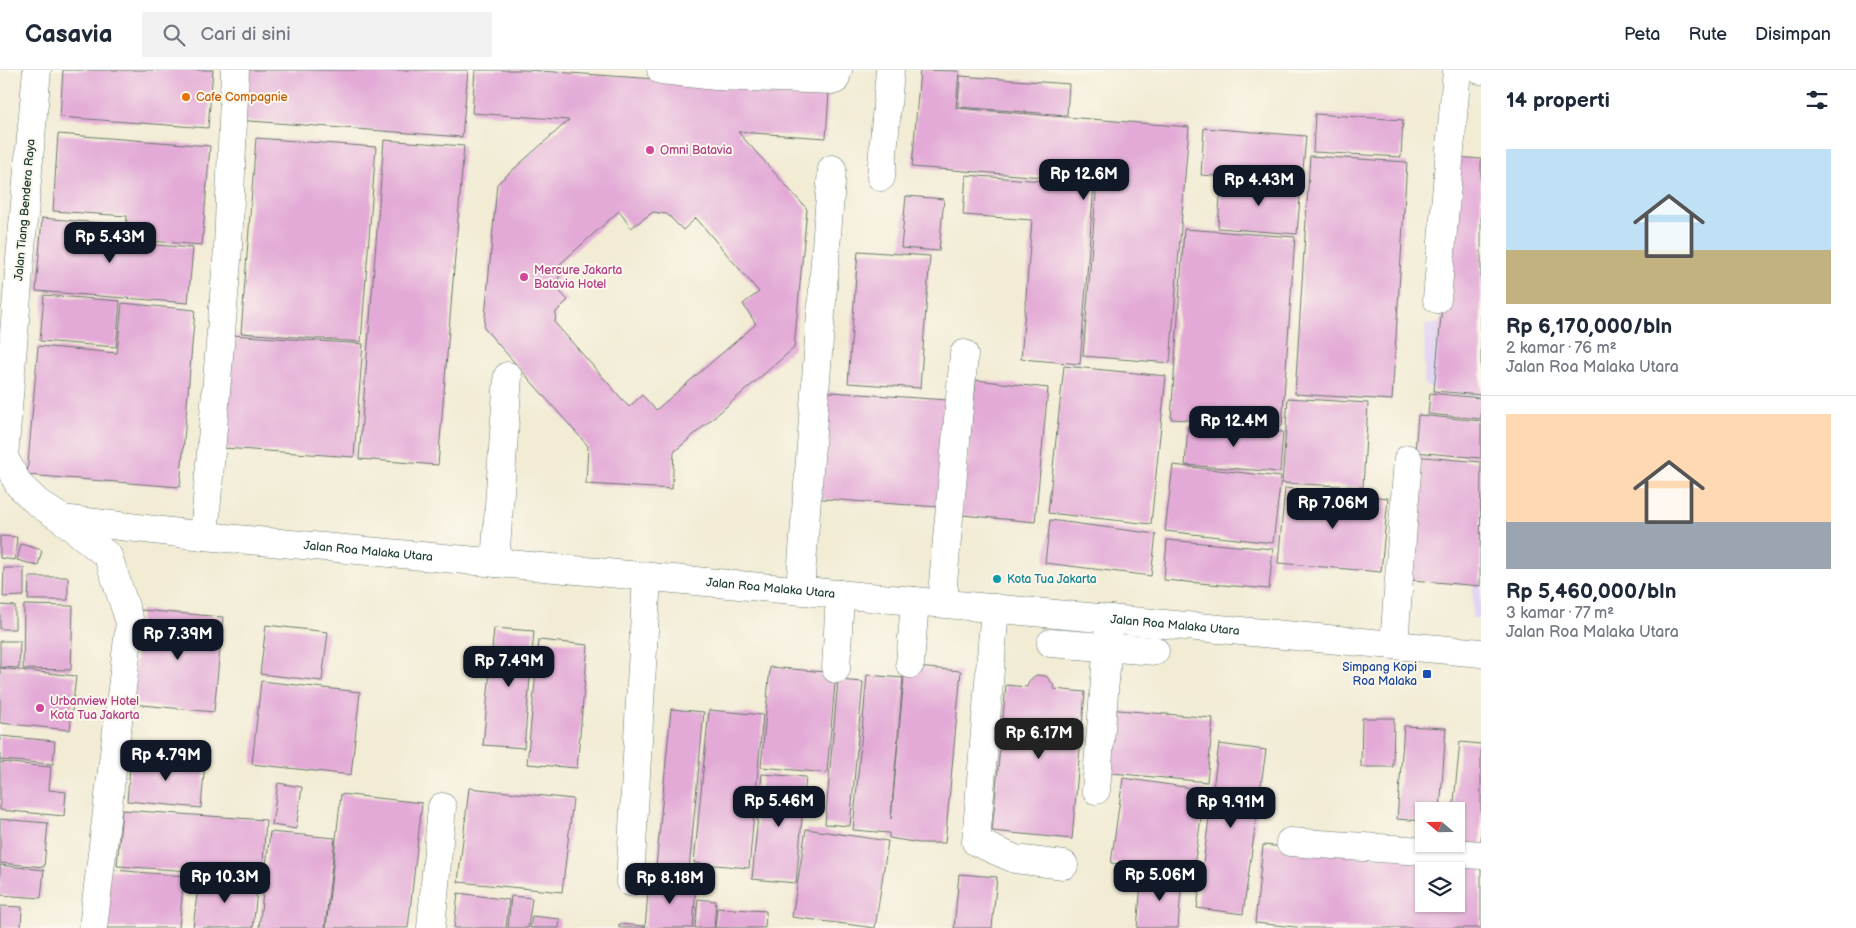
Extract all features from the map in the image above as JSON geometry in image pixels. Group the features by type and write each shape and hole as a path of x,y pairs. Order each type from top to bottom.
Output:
{"street":[{"name":"Jalan Tiang Bendera Raya","path":"37,70 10,259 4,458 19,485 38,503 62,519 108,556 130,622 93,928"},
{"path":"204,536 228,248 235,70"},
{"path":"661,70 716,76 835,80 838,70"},
{"path":"881,177 890,70"},
{"path":"1437,299 1457,70"},
{"path":"800,590 832,169"},
{"path":"946,603 943,583 964,354"},
{"path":"495,563 508,376"},
{"path":"1394,644 1408,459"},
{"name":"Jalan Roa Malaka Utara","path":"62,519 204,536 1481,653"},
{"path":"630,882 647,577"},
{"path":"836,669 840,594"},
{"path":"910,664 915,601"},
{"path":"995,608 976,842 1015,859 1064,865"},
{"path":"1096,790 1110,619"},
{"path":"1051,643 1155,651"},
{"path":"431,928 442,807"},
{"path":"1290,842 1481,855"}],"shaded area":[{"path":"1479,319 1481,323 1481,404 1424,385 1425,325"},
{"path":"1481,476 1481,618 1472,618 1476,498"}],"building":[{"path":"63,70 213,70 208,128 60,117"},
{"path":"239,70 468,70 462,137 237,120"},
{"name":"Mercure Jakarta Batavia Hotel","path":"475,70 526,70 829,91 826,138 738,132 807,209 794,348 674,452 672,489 586,484 588,446 484,328 497,184 569,120 472,113","holes":["619,211 631,228 653,212 667,214 683,230 696,218 759,292 743,304 756,324 656,410 642,395 629,407 555,323 556,312 568,300 558,290 560,264"]},
{"path":"920,70 959,71 956,108 1189,127 1170,363 1083,356 1097,181 912,167"},
{"path":"960,76 1069,84 1067,115 958,107"},
{"path":"1315,114 1403,120 1401,157 1313,152"},
{"path":"1204,128 1306,136 1302,182 1201,175"},
{"path":"58,134 210,146 202,245 125,239 127,216 53,211"},
{"path":"256,138 376,147 361,342 241,333"},
{"path":"384,140 464,146 438,465 359,459"},
{"path":"1310,156 1407,162 1392,400 1295,394"},
{"path":"1456,157 1481,159 1481,395 1434,391"},
{"path":"966,175 1094,185 1080,364 1021,359 1032,220 963,215"},
{"path":"1221,180 1301,186 1297,234 1218,228"},
{"path":"906,196 944,199 939,251 901,248"},
{"path":"42,218 122,225 121,242 193,248 188,303 36,291"},
{"path":"1184,229 1295,237 1282,426 1171,419"},
{"path":"858,251 930,256 920,388 848,383"},
{"path":"44,295 120,301 116,347 40,341"},
{"path":"122,303 195,310 180,487 27,475 38,346 117,353"},
{"path":"232,335 363,344 354,457 223,448"},
{"path":"1064,366 1166,376 1151,524 1048,513"},
{"path":"976,380 1048,388 1035,522 962,515"},
{"path":"817,391 947,400 939,507 810,498"},
{"path":"1430,393 1481,398 1481,419 1428,414"},
{"path":"1288,398 1368,403 1363,487 1282,483"},
{"path":"1418,415 1481,421 1481,458 1415,452"},
{"path":"1188,425 1283,432 1280,472 1185,465"},
{"path":"1413,456 1481,462 1480,586 1401,579"},
{"path":"1173,465 1281,477 1273,543 1165,531"},
{"path":"1285,488 1388,498 1381,572 1278,563"},
{"path":"1050,520 1156,534 1151,576 1045,563"},
{"path":"0,536 17,537 15,560 0,558"},
{"path":"1167,540 1273,549 1269,589 1164,580"},
{"path":"21,544 42,550 38,566 17,560"},
{"path":"4,568 24,568 24,596 3,597"},
{"path":"29,577 68,577 68,600 28,600"},
{"path":"0,605 15,606 15,629 0,629"},
{"path":"24,605 73,606 71,670 23,669"},
{"path":"141,610 223,617 214,712 132,704"},
{"path":"266,625 328,632 322,681 260,674"},
{"path":"494,628 534,631 524,748 483,745"},
{"path":"539,640 588,645 577,768 527,764"},
{"path":"0,641 20,641 19,668 0,667"},
{"path":"905,666 961,671 945,843 919,843 889,838 889,833 853,830 867,675 903,678 891,819"},
{"path":"770,667 836,673 827,773 761,767"},
{"path":"0,668 76,676 70,730 0,723"},
{"path":"1036,675 1046,676 1053,684 1054,689 1085,692 1072,839 992,831 1006,685 1027,687 1029,681"},
{"path":"838,680 863,682 850,826 825,824"},
{"path":"261,681 360,692 351,775 252,764"},
{"path":"671,709 704,712 689,870 656,867"},
{"path":"1107,709 1213,718 1207,782 1101,772"},
{"path":"709,710 763,715 749,868 694,863"},
{"path":"1362,718 1394,718 1393,767 1361,767"},
{"path":"1404,726 1446,728 1441,802 1415,802 1415,820 1397,819"},
{"path":"0,736 55,741 53,764 0,760"},
{"path":"1460,742 1481,744 1481,848 1465,845 1465,802 1454,802"},
{"path":"1219,744 1266,750 1243,914 1197,908"},
{"path":"131,756 205,762 201,808 127,801"},
{"path":"0,762 51,767 49,790 66,792 64,816 0,810"},
{"path":"762,774 806,777 796,883 752,879"},
{"path":"1123,778 1205,790 1193,874 1111,863"},
{"path":"278,783 302,787 296,829 272,825"},
{"path":"469,788 573,799 562,892 458,882"},
{"path":"341,794 422,803 408,928 326,928"},
{"path":"122,810 266,820 262,876 117,866"},
{"path":"0,819 48,823 44,867 0,863"},
{"path":"806,829 888,841 875,928 792,917"},
{"path":"270,832 335,838 325,928 259,928"},
{"path":"1263,845 1439,862 1415,862 1415,912 1465,912 1465,864 1481,866 1481,928 1306,928 1255,923"},
{"path":"0,865 44,870 41,898 0,895"},
{"path":"102,869 184,876 179,928 97,928"},
{"path":"959,874 997,877 992,928 954,928"},
{"path":"1142,874 1182,877 1178,928 1137,928"},
{"path":"199,877 258,883 253,928 193,928"},
{"path":"649,880 696,883 693,928 645,928"},
{"path":"458,893 509,900 506,928 454,928"},
{"path":"511,896 532,898 528,928 508,928"},
{"path":"698,899 716,901 714,928 695,928"},
{"path":"0,906 22,907 21,928 0,928"},
{"path":"717,908 766,911 765,928 715,928"},
{"path":"532,916 560,919 559,928 530,928"},
{"path":"619,924 644,926 644,928 619,928"}],"place":[{"name":"Cafe Compagnie","path":"186,97"},
{"name":"Omni Batavia","path":"650,150"},
{"name":"Mercure Jakarta Batavia Hotel","path":"524,277"},
{"name":"Kota Tua Jakarta","path":"997,579"},
{"name":"Simpang Kopi Roa Malaka","path":"1427,674"},
{"name":"Urbanview Hotel Kota Tua Jakarta","path":"40,708"}]}
